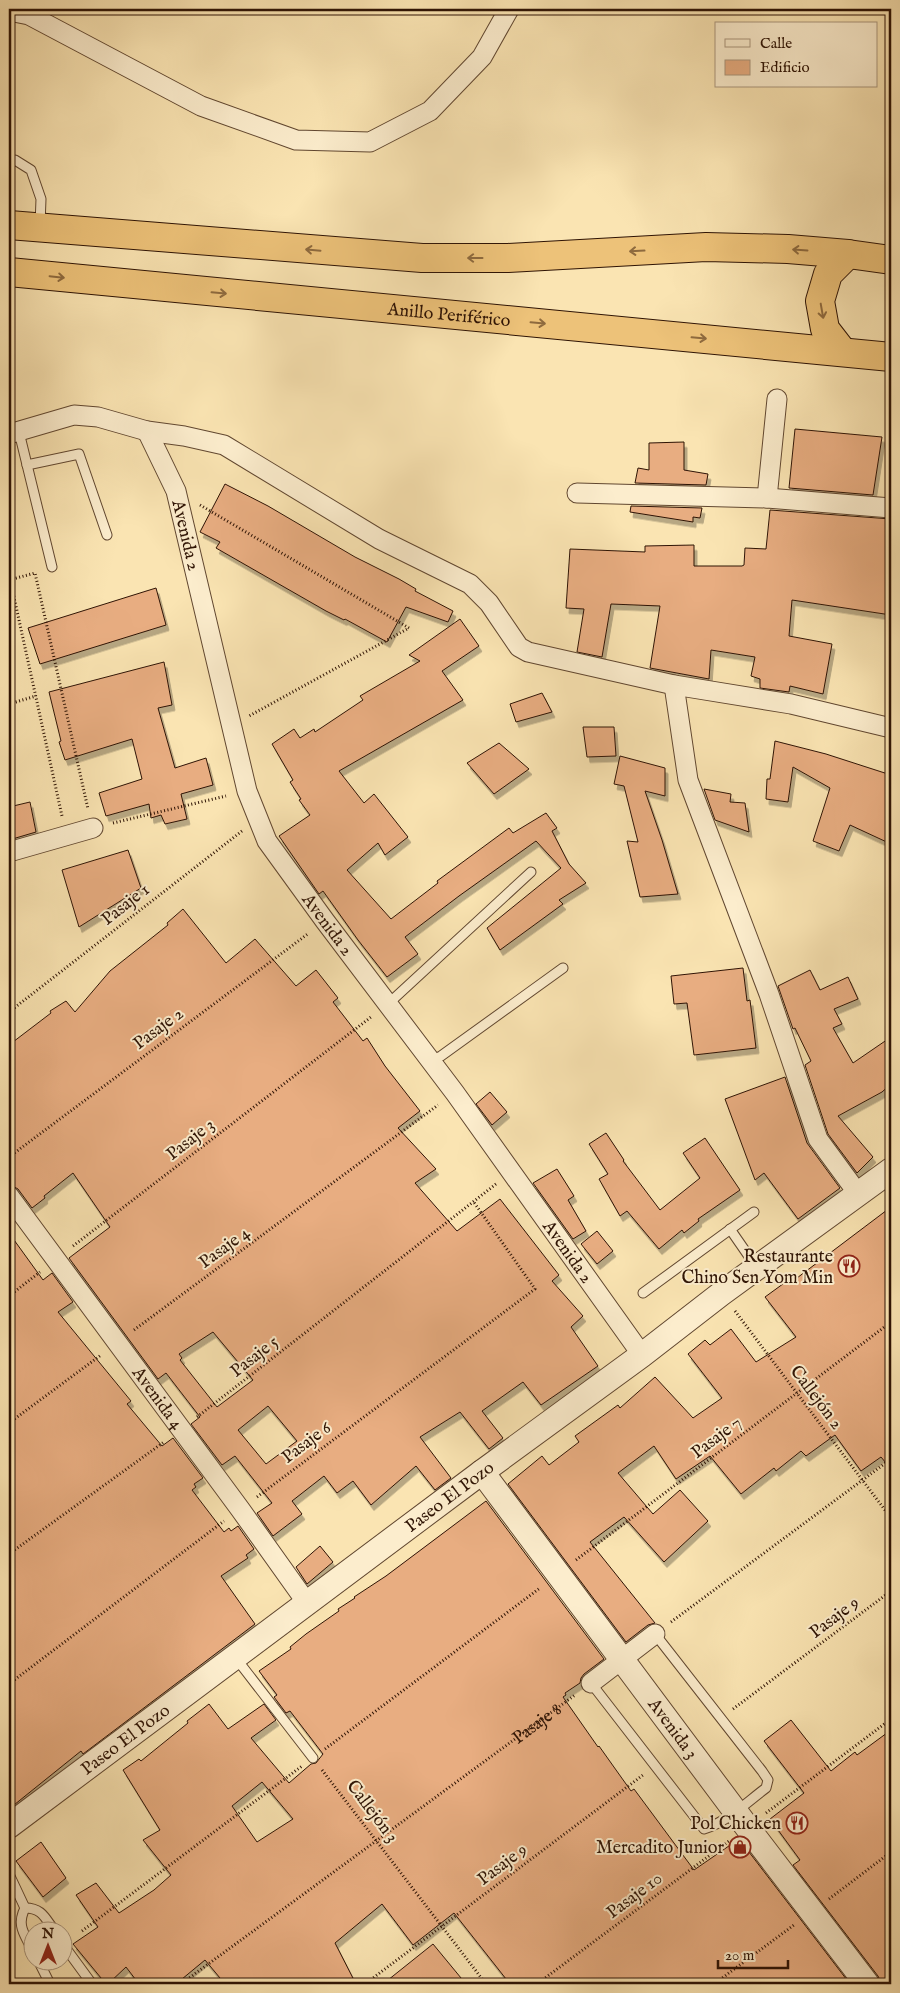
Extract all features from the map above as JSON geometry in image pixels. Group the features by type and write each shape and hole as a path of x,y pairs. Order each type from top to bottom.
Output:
{"highway":[{"path":"9,225 422,258 508,258 706,247 788,249 891,260"},
{"path":"842,351 825,329 820,301 828,274 848,254"},
{"name":"Anillo Periférico","path":"9,272 842,351 891,358"}],"street":[{"path":"9,11 29,14 201,106 296,140 370,142 430,111 482,57 509,9"},
{"path":"767,498 777,399"},
{"path":"14,433 74,415 98,417 147,431 184,436 224,445 379,539 470,584 489,603 519,647 528,652 674,685 791,704 891,728"},
{"name":"Avenida 2","path":"147,431 176,491 247,790 267,841 431,1061 642,1356"},
{"path":"577,493 767,498 891,508"},
{"path":"674,685 688,780 769,994 818,1139 859,1195"},
{"path":"9,852 93,828"},
{"name":"Paseo El Pozo","path":"9,1826 482,1472 642,1356 722,1293 891,1170"},
{"name":"Avenida 4","path":"9,1196 307,1603"},
{"name":"Avenida 3","path":"482,1472 741,1820 867,1984"},
{"path":"591,1684 654,1634"}],"lane":[{"path":"9,160 15,160 31,170 41,199 40,228"},
{"path":"14,433 27,465 52,567"},
{"path":"27,465 79,454 107,536"},
{"path":"388,1004 531,872"},
{"path":"431,1061 441,1056 563,968"},
{"path":"643,1293 754,1212"},
{"path":"730,1229 757,1268"},
{"path":"591,1684 704,1828 741,1820 766,1788 768,1780 654,1634"},
{"path":"235,1657 312,1758"},
{"path":"9,1874 25,1908"},
{"path":"25,1908 34,1908 46,1920"},
{"path":"22,1929 20,1925 21,1915 25,1908"},
{"path":"72,1957 92,1984"},
{"path":"43,1970 50,1984"}],"path":[{"path":"176,491 409,628 232,726"},
{"path":"67,836 9,580 35,572 93,828 247,790"},
{"path":"9,704 36,696"},
{"name":"Pasaje 1","path":"9,1012 258,819"},
{"name":"Pasaje 2","path":"9,1157 325,921"},
{"name":"Pasaje 3","path":"9,1296 388,1004"},
{"name":"Pasaje 4","path":"9,1423 454,1093"},
{"name":"Pasaje 5","path":"9,1554 181,1430 511,1172"},
{"name":"Pasaje 6","path":"9,1684 535,1289 473,1202"},
{"name":"Callejón 2","path":"722,1293 891,1518"},
{"name":"Pasaje 7","path":"558,1574 891,1322"},
{"path":"654,1634 891,1459"},
{"name":"Pasaje 9","path":"720,1719 891,1592"},
{"name":"Pasaje 8","path":"181,1984 591,1684"},
{"name":"Pasaje 10","path":"536,1984 741,1820 891,1719"},
{"name":"Callejón 3","path":"312,1758 486,1984"},
{"name":"Pasaje 9","path":"365,1984 656,1766"}],"building":[{"path":"795,429 882,437 873,495 789,488"},
{"path":"684,442 684,470 708,474 706,485 635,483 638,468 649,470 649,443"},
{"path":"225,484 268,506 453,611 448,622 406,607 387,642 326,611 216,548 220,542 200,532"},
{"path":"631,506 702,508 700,518 693,517 693,522 630,512"},
{"path":"770,510 891,519 891,615 792,600 789,636 832,644 823,694 790,686 789,692 760,688 760,679 751,676 755,657 711,650 709,679 650,668 660,606 611,604 602,657 577,652 584,609 566,608 570,549 645,552 645,546 694,545 694,566 742,566 744,565 745,548 766,549"},
{"path":"156,588 166,625 40,664 28,628"},
{"path":"460,619 479,646 442,671 463,700 339,771 364,803 374,794 408,837 385,855 378,843 347,870 391,919 438,883 437,881 509,828 513,833 546,813 557,828 552,831 569,864 586,883 559,900 563,904 500,950 487,928 561,868 536,841 405,937 418,954 387,977 323,891 319,894 279,836 310,815 299,800 301,799 290,782 293,780 272,744 294,729 300,738 314,729 315,732 363,700 360,696 420,661 409,655"},
{"path":"164,662 172,705 158,708 175,768 206,758 213,785 181,794 187,819 165,824 161,815 151,818 149,804 106,816 99,793 142,779 132,739 65,760 59,742 61,741 49,692"},
{"path":"542,693 552,712 516,722 510,704"},
{"path":"583,727 614,727 616,756 587,757"},
{"path":"775,741 826,754 891,775 891,844 850,825 839,851 813,841 830,788 793,767 788,802 766,799 767,779 770,779"},
{"path":"499,743 529,769 494,794 467,763"},
{"path":"620,756 665,768 665,796 645,791 678,894 640,897 627,841 638,842 624,786 614,784"},
{"path":"704,789 731,794 730,802 745,803 749,832 715,820"},
{"path":"30,802 36,832 9,840 9,807"},
{"path":"128,850 141,888 79,927 62,870"},
{"path":"183,909 226,963 255,939 296,986 316,970 338,998 333,1002 363,1041 367,1038 385,1066 420,1111 398,1128 436,1169 415,1183 457,1231 500,1199 559,1275 552,1281 583,1316 571,1327 598,1366 541,1405 523,1382 482,1411 503,1438 489,1449 460,1412 420,1437 451,1478 435,1490 416,1466 371,1505 353,1481 337,1493 324,1476 292,1501 302,1514 273,1536 257,1513 272,1503 235,1456 222,1465 191,1424 200,1417 166,1373 158,1379 69,1258 110,1227 73,1173 32,1208 18,1189 9,1184 9,1045 51,1013 50,1011 66,1001 75,1012 110,971 168,925 167,923","holes":["213,1332 253,1380 217,1407 180,1360 182,1358 179,1354","268,1406 297,1441 266,1464 238,1430"]},
{"path":"743,968 747,1001 750,1000 756,1048 694,1055 687,1003 674,1004 671,976"},
{"path":"810,970 820,990 848,977 858,999 834,1009 842,1024 833,1028 853,1063 891,1037 891,1084 882,1092 838,1116 873,1157 857,1173 828,1134 805,1065 811,1061 795,1028 793,1029 778,986"},
{"path":"785,1077 807,1143 840,1188 798,1219 764,1173 755,1180 725,1099"},
{"path":"490,1092 507,1112 492,1125 476,1104"},
{"path":"606,1133 623,1161 660,1210 700,1178 683,1153 705,1138 740,1190 698,1219 699,1221 684,1233 682,1230 659,1249 627,1211 620,1216 599,1179 608,1174 589,1144"},
{"path":"557,1169 574,1196 568,1200 586,1231 573,1239 533,1183"},
{"path":"891,1207 891,1469 881,1457 861,1471 835,1435 806,1456 801,1451 776,1471 774,1468 741,1494 710,1456 676,1479 654,1446 618,1473 653,1514 680,1490 708,1521 664,1562 624,1517 590,1542 655,1623 648,1625 626,1642 508,1484 542,1456 549,1465 579,1442 575,1436 618,1405 620,1408 655,1377 693,1418 722,1398 688,1354 705,1340 710,1345 731,1329 756,1362 796,1337 765,1297 787,1281 789,1284"},
{"path":"597,1231 613,1251 597,1264 581,1244"},
{"path":"9,1233 43,1280 52,1273 73,1302 58,1312 131,1401 127,1404 162,1446 173,1438 203,1478 194,1484 196,1487 192,1490 224,1532 229,1528 231,1531 238,1526 254,1549 246,1555 248,1558 221,1576 255,1624 83,1754 81,1751 9,1809"},
{"path":"486,1501 604,1659 584,1674 580,1683 565,1693 566,1695 563,1697 631,1791 634,1789 694,1870 739,1839 850,1984 510,1984 454,1913 413,1945 382,1904 335,1943 356,1984 225,1984 205,1960 176,1984 139,1984 126,1967 106,1984 73,1944 98,1927 76,1895 96,1883 119,1913 154,1890 171,1875 143,1840 160,1830 123,1770 139,1759 141,1761 209,1704 228,1729 264,1704 276,1720 251,1738 289,1783 311,1764 316,1763 323,1754 290,1711 286,1713 274,1697 277,1695 259,1671 291,1649 290,1647 339,1611 338,1609 354,1597 386,1576","holes":["262,1782 293,1819 257,1842 232,1806"]},
{"path":"320,1546 333,1562 307,1584 296,1567"},
{"path":"791,1720 831,1771 855,1752 857,1755 891,1730 891,1974 881,1982 793,1865 800,1860 770,1819 804,1793 764,1741"},
{"path":"41,1842 66,1878 43,1897 16,1861"},
{"path":"433,1944 466,1984 383,1984"}],"place":[{"name":"Restaurante Chino Sen Yom Min","path":"849,1266"},
{"name":"Pol Chicken","path":"797,1823"},
{"name":"Mercadito Junior","path":"740,1847"}]}
